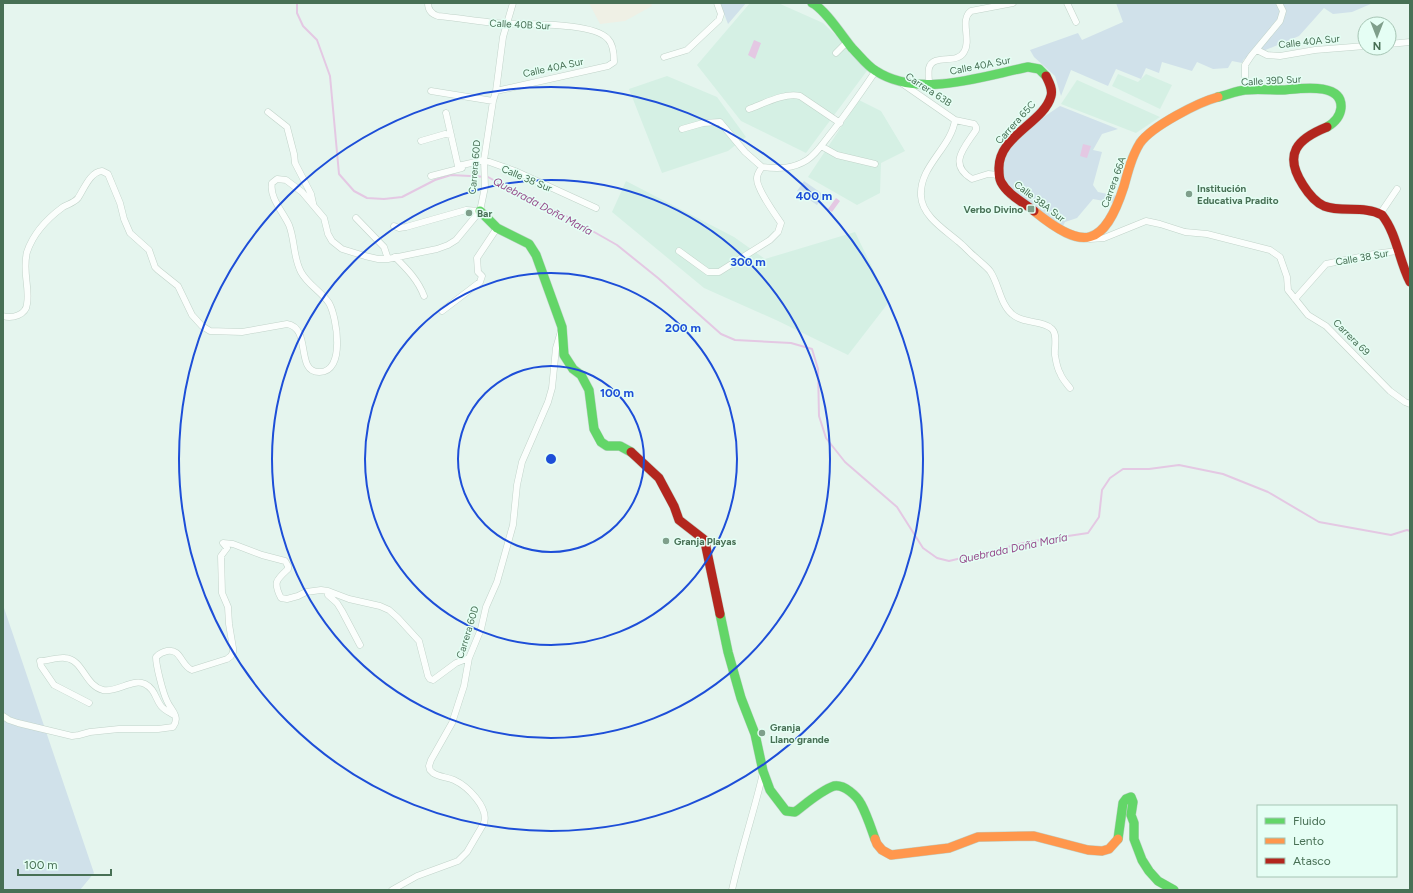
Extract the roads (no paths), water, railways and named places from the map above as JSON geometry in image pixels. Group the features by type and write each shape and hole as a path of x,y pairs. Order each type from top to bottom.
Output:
{"street":[{"name":"Calle 40B Sur","path":"428,3 430,11 434,15 438,16 507,24 580,28 594,31 608,39 614,54 614,62"},
{"name":"Carrera 60D","path":"480,210 485,187 484,163 493,101 496,91 503,37 512,3"},
{"path":"664,57 687,50 719,20 721,14 717,3"},
{"name":"Carrera 63B","path":"812,3 819,6 847,42 875,72 904,84 955,120 952,131 933,160 921,187 921,198 925,209 932,218 990,271 1003,301 1012,314 1024,320 1046,325 1052,329 1054,333 1055,355 1060,373 1070,388"},
{"path":"929,84 929,68 933,63 938,60 959,58 964,52 966,45 967,14 971,11 1013,3"},
{"path":"1067,3 1076,22"},
{"path":"1247,90 1244,76 1245,65 1280,21 1283,11 1279,3"},
{"path":"836,53 847,42"},
{"path":"1397,43 1410,42"},
{"name":"Calle 40A Sur","path":"1256,50 1267,56 1280,56 1315,50 1357,47"},
{"name":"Calle 40A Sur","path":"496,91 608,66 614,62"},
{"name":"Calle 40A Sur","path":"904,84 929,84 981,77 1028,67 1039,69 1051,85"},
{"path":"682,129 703,123 720,122 745,152 762,167 775,169 794,166 808,160 822,146 840,123 875,72"},
{"name":"Carrera 65C","path":"999,175 998,163 1000,156 1007,146 1050,100 1052,94 1051,85"},
{"name":"Calle 39D Sur","path":"1142,140 1184,111 1202,102 1247,90 1328,90 1339,98 1341,111 1337,119 1331,124 1305,137 1296,145 1294,151 1294,168 1299,179 1313,200 1322,206 1332,208 1356,208 1380,214"},
{"path":"430,91 493,101"},
{"path":"749,109 794,95 800,96 840,123"},
{"path":"268,112 287,128 295,163 311,194 313,204"},
{"path":"446,113 453,138 457,166 460,167 484,163"},
{"path":"955,120 974,124 976,127 976,130 962,149 960,155 959,166 962,172 972,179 988,174 999,175"},
{"path":"421,141 445,134 451,135"},
{"name":"Carrera 66A","path":"1080,238 1095,235 1109,223 1135,153 1142,140"},
{"path":"822,146 837,155 875,164"},
{"path":"431,176 484,163"},
{"name":"Calle 38 Sur","path":"484,163 514,171 596,208"},
{"path":"679,251 708,272 719,272 770,240 778,232 781,223 761,192 757,182 757,178 762,167"},
{"path":"3,316 14,317 22,313 28,303 25,261 28,249 34,237 58,211 75,202 88,181 95,173 102,171 108,174 130,233 149,250 158,270 178,286 192,315 198,323 210,331 233,332 251,331 287,324 299,332 306,362 309,367 317,372 323,372 333,364 337,352 334,313 328,302 311,286 300,271 295,256 291,230 275,199 271,187 272,183 277,179 286,180 302,192 324,218 328,234 332,241 342,249 378,259 388,259 422,253 448,245 456,240 480,210"},
{"name":"Calle 38A Sur","path":"999,175 1003,185 1011,194 1061,231 1071,236 1086,240 1104,238 1146,221 1185,232 1207,234 1270,250 1280,257"},
{"path":"1397,189 1380,214 1386,220 1410,282"},
{"path":"394,226 399,228 406,227 466,210 480,210 497,228 529,244 536,255 558,312 562,327 564,355 573,369 580,375 589,390 594,429 600,442 607,446 620,446 630,451 659,478 674,506 679,520 706,541 706,548 728,652 741,698 755,734 763,771 770,790 786,811 795,812 800,810 819,794 835,786 846,788 861,804 877,844 882,850 891,855 949,848 978,837 1034,836 1088,850 1102,851 1109,849 1119,838 1123,803 1126,798 1131,797 1133,802 1130,815 1134,823 1134,839 1142,860 1158,881 1174,890"},
{"path":"356,218 384,247 388,259"},
{"path":"442,311 480,282 482,276 478,272 477,258 497,228"},
{"name":"Calle 38 Sur","path":"1295,299 1326,264 1397,251"},
{"path":"395,257 415,278 424,296"},
{"name":"Carrera 69","path":"1280,257 1288,290 1308,315 1326,326 1390,391 1404,402 1410,404"},
{"name":"Carrera 60D","path":"392,890 417,876 458,861 467,852 486,818 484,811 477,800 461,784 433,773 429,766 430,760 436,748 452,723 464,686 469,658 481,629 486,607 497,582 513,525 517,485 522,462 548,402 552,388 556,348 562,327"},
{"path":"3,716 8,720 18,723 72,736 90,732 118,729 171,728 174,726 176,722 175,715 165,697 160,674 157,669 156,658 159,653 168,650 174,651 181,657 188,669 192,670 227,658 233,652 228,608 222,593 221,556 227,548 223,543 232,544 262,555 285,561 288,569 278,577 277,582 277,590 281,598 287,599 306,592 321,590 380,606 394,614 419,641 430,679 433,680 456,662 469,658"},
{"path":"328,591 328,595 342,611 360,645"},
{"path":"89,703 54,685 41,666 40,661 60,658 70,659 76,663 91,683 104,690 110,690 135,682 145,684 155,693 160,705 175,715"},
{"path":"732,890 738,862 757,798 763,771"}],"waterway":[{"name":"Quebrada Doña María","path":"297,3 297,13 303,26 317,40 330,76 339,174 354,191 367,198 384,199 402,197 435,180 451,175 488,177 529,200 559,212 617,245 658,278 721,334 735,340 791,343 812,349 818,369 819,416 826,438 845,462 897,507 923,548 937,558 949,561 1028,542 1088,533 1099,517 1102,490 1110,478 1123,469 1149,469 1179,465 1223,474 1268,492 1319,522 1391,535 1407,530 1410,531"}],"place":[{"name":"Institución Educativa Pradito","path":"1189,194"},
{"name":"Verbo Divino","path":"1031,209"},
{"name":"Bar","path":"469,213"},
{"name":"Granja Playas","path":"666,541"},
{"name":"Granja Llano grande","path":"762,733"}]}
